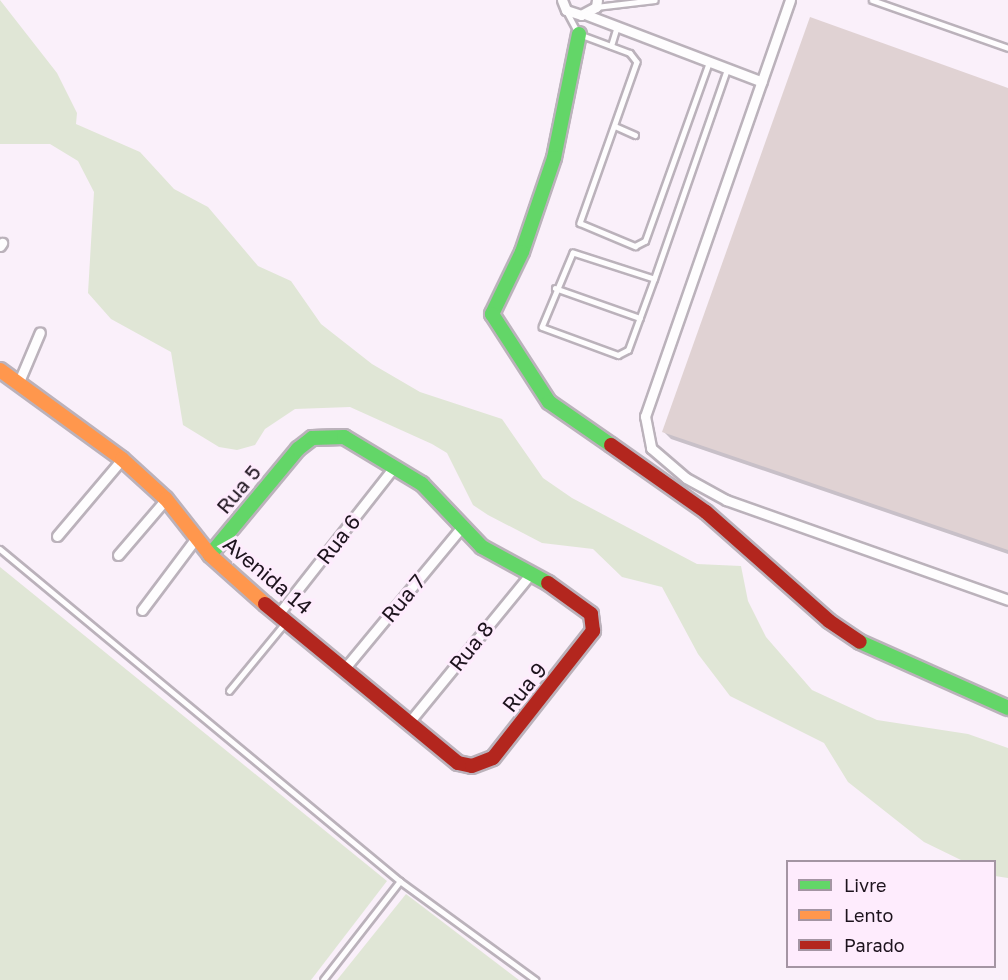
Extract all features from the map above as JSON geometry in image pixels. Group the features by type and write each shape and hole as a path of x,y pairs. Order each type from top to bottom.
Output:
{"street":[{"path":"562,0 566,10 617,26 762,82"},
{"path":"790,0 645,416 651,448 686,478 726,500 1008,600"},
{"path":"587,15 596,4"},
{"path":"579,34 554,158 522,252 492,314 533,380 549,402 706,512 829,621 871,649 1008,708"},
{"path":"18,384 40,332"},
{"name":"Avenida 14","path":"0,370 122,459 166,499 210,555 411,720 458,763 472,766 493,758"},
{"name":"Rua 5","path":"210,555 298,449 312,438 344,436 395,466"},
{"path":"57,536 122,459"},
{"path":"395,466 443,502 461,528 482,547 532,572"},
{"name":"Rua 6","path":"284,615 395,466"},
{"path":"118,555 166,499"},
{"name":"Rua 7","path":"345,668 461,528"},
{"path":"142,610 196,538"},
{"name":"Rua 9","path":"493,758 588,643 591,614 532,572"},
{"name":"Rua 8","path":"411,720 532,572"}],"lane":[{"path":"596,4 655,0"},
{"path":"872,0 1008,48"},
{"path":"566,10 579,34 630,53 637,62 580,223 640,246 709,62"},
{"path":"611,46 617,26"},
{"path":"654,279 573,253 555,288 542,321 545,332 618,355 628,350 654,279 727,69"},
{"path":"615,126 635,135"},
{"path":"555,288 640,318"},
{"path":"0,549 400,882 536,980"},
{"path":"229,691 284,615"},
{"path":"323,980 400,882"}],"green space":[{"path":"0,0 57,73 77,113 76,124 140,152 174,189 208,207 258,266 291,281 321,324 372,364 420,392 502,419 543,478 572,498 697,564 741,566 748,601 766,637 812,690 877,720 968,734 1008,748 1008,878 996,876 996,860 961,860 924,842 848,782 824,743 730,696 698,654 662,587 622,577 593,549 542,543 488,515 473,505 447,453 432,444 350,407 295,409 265,429 255,445 237,450 219,447 183,425 171,352 111,319 88,293 94,192 78,161 50,144 0,144"},
{"path":"0,567 387,881 311,980 0,980"},
{"path":"406,894 519,980 337,980"}],"building":[{"path":"810,17 1008,88 1008,550 662,432"}],"traffic: fast":[{"path":"579,34 554,158 522,252 492,314 549,402 611,445"},
{"path":"210,555 298,449 312,438 344,437 422,484 482,547 548,583"},
{"path":"860,642 1008,708"}],"traffic: slow":[{"path":"0,370 122,459 166,499 210,555 265,604"}],"traffic: jam":[{"path":"611,445 706,512 829,621 860,642"},
{"path":"265,604 458,763 472,766 493,758 593,631 591,614 548,583"}]}
